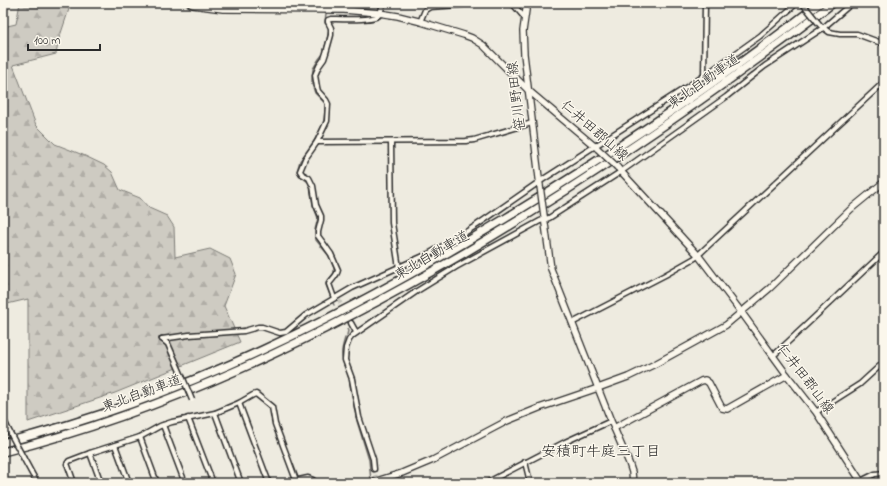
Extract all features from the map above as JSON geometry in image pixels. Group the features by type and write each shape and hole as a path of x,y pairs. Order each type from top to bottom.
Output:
{"highway":[{"name":"東北自動車道","path":"3,443 88,419 188,383 249,357 338,314 475,237 568,180 686,101 820,3"},
{"name":"東北自動車道","path":"3,452 90,427 177,396 265,358 342,321 478,245 602,167 698,103 833,3"}],"street":[{"name":"仁井田郡山線","path":"189,3 193,5 223,9 344,10 379,13 420,22 464,35 478,41 488,49 528,90 620,169 698,255 816,412 862,482"},
{"path":"337,298 329,284 337,274 338,268 332,254 318,236 321,216 316,205 314,186 300,171 305,159 317,142 326,123 328,104 316,87 316,75 318,66 325,57 331,35 331,28 328,20 365,19 377,17 383,3"},
{"path":"420,22 425,10 430,7 485,3"},
{"path":"512,3 524,17"},
{"name":"笹川野田線","path":"527,3 523,31 528,90 551,269 629,463 633,483"},
{"path":"704,76 705,3"},
{"path":"192,400 168,344 162,339 189,335 244,332 258,327 274,332 286,332 306,315 352,288 399,268 450,242 597,148 704,76 760,36 797,3"},
{"path":"802,3 821,26 829,32 840,34 857,34 884,44"},
{"path":"374,469 359,417 352,379 345,360 346,348 350,337 417,291 456,267 544,218 554,215 726,97 765,66 852,3"},
{"path":"572,323 695,258 884,82"},
{"path":"317,142 466,141 532,123"},
{"path":"391,142 392,222 399,268"},
{"path":"370,483 402,473 433,460 507,421 628,376 655,364 726,325 770,288 851,209 884,182"},
{"path":"773,356 884,252"},
{"path":"351,323 356,332"},
{"path":"816,412 860,384 884,362"},
{"path":"614,428 705,380 710,382 722,408 727,409 787,375"},
{"path":"74,483 67,464 69,461 140,437 172,422 215,413 256,394 271,406 275,424 296,480"},
{"path":"239,403 269,483"},
{"path":"215,413 240,483"},
{"path":"3,418 37,483"},
{"path":"188,418 212,483"},
{"path":"486,483 565,442 611,421"},
{"path":"163,425 185,483"},
{"path":"140,437 157,483"},
{"path":"116,445 129,483"},
{"path":"90,453 101,483"},
{"path":"525,462 529,478"},
{"path":"862,482 872,474 884,473"},
{"path":"285,483 308,478 313,480 314,483"}],"green space":[{"path":"20,3 71,3 59,39 56,54 13,65 36,125 55,144 104,165 112,172 120,190 140,198 149,208 167,216 174,227 175,257 210,249 230,259 236,274 224,306 240,342 115,393 28,422 28,299 3,305 3,27 16,24"}],"waterway":[{"path":"327,3 325,23 329,30 323,54 313,69 312,78 315,93 325,104 324,120 314,141 300,161 297,171 299,175 308,182 310,187 313,205 318,218 315,230 316,240 329,256 334,268 334,273 326,283 330,295"},
{"path":"332,301 334,305"},
{"path":"347,329 347,335"},
{"path":"345,338 342,354 346,369"},
{"path":"348,374 357,421 369,460 371,481"}],"tunnel":[{"path":"339,300 344,311"},
{"path":"374,469 377,483"}],"district":[{"name":"安積町牛庭三丁目","path":"601,452"}]}
